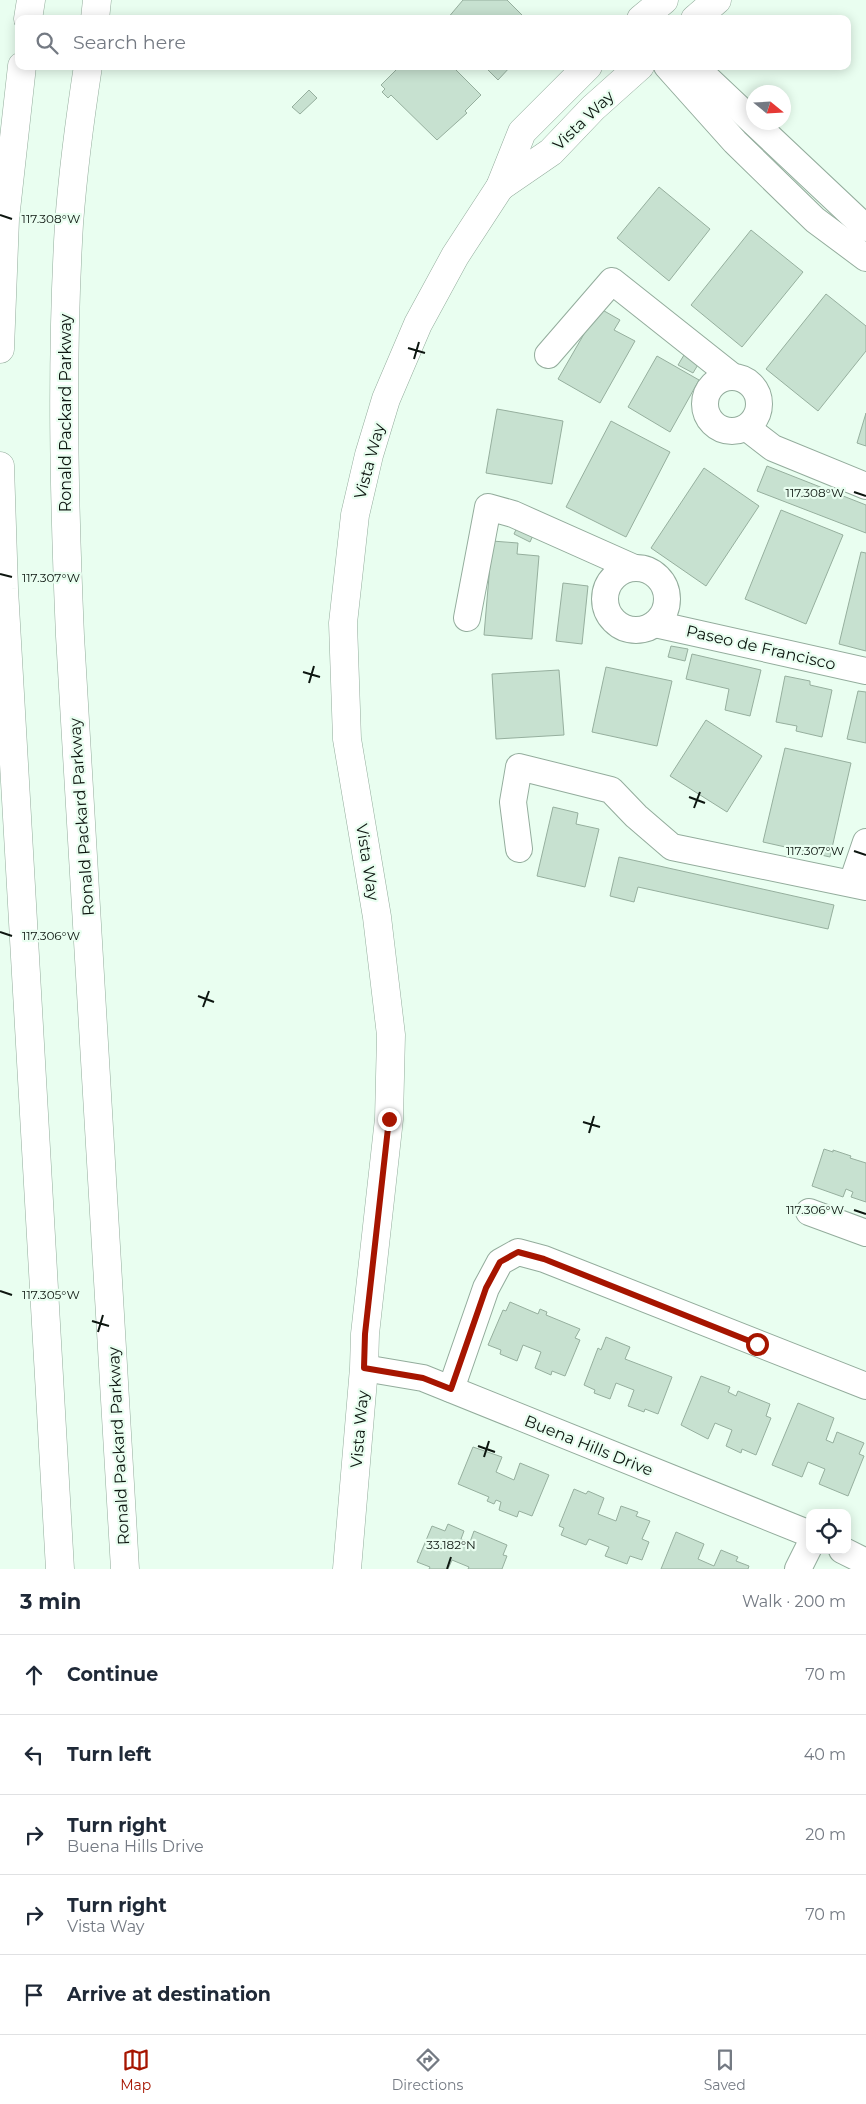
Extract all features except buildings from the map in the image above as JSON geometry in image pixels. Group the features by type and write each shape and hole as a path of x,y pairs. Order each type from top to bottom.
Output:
{"main road":[{"path":"29,15 31,0"},
{"path":"95,15 97,0"},
{"path":"646,15 664,0"},
{"path":"700,15 717,0"},
{"path":"0,349 5,219 22,70"},
{"name":"Ronald Packard Parkway","path":"88,70 69,222 63,359 64,499 70,636 125,1569"},
{"name":"Vista Way","path":"347,1569 364,1368 365,1334 389,1119 391,1035 377,917 347,739 343,623 355,515 369,454 386,399 414,332 455,256 500,187 522,132 584,70"},
{"name":"Vista Way","path":"500,187 551,152 593,108 636,70"},
{"path":"0,466 5,618 60,1569"}],"street":[{"path":"671,70 735,142 815,220 866,258"},
{"path":"698,70 866,228"},
{"path":"548,355 612,282 734,377 749,383 758,397 758,413 747,428 729,432 720,430 712,424 704,407 705,398 716,382 724,378 734,377"},
{"path":"747,428 773,448 866,486"},
{"path":"467,618 488,507 513,514 632,567 652,571 660,577 666,586 668,596 667,607 655,624"},
{"name":"Paseo de Francisco","path":"632,567 622,570 614,576 608,585 605,600 610,615 616,623 630,629 646,629 655,624 866,671"},
{"path":"520,849 513,802 519,767 570,778 611,790 636,816 672,847 859,885 866,842"},
{"path":"809,1212 866,1233"},
{"path":"451,1389 486,1288 500,1262 518,1252 544,1259 866,1386"},
{"name":"Buena Hills Drive","path":"364,1368 423,1378 806,1532"},
{"path":"798,1569 806,1553"},
{"path":"850,1554 866,1562"}],"route":[{"path":"389,1119 378,1204 365,1334 364,1368 423,1378 451,1389 486,1288 500,1262 518,1252 544,1259 757,1344"}]}
